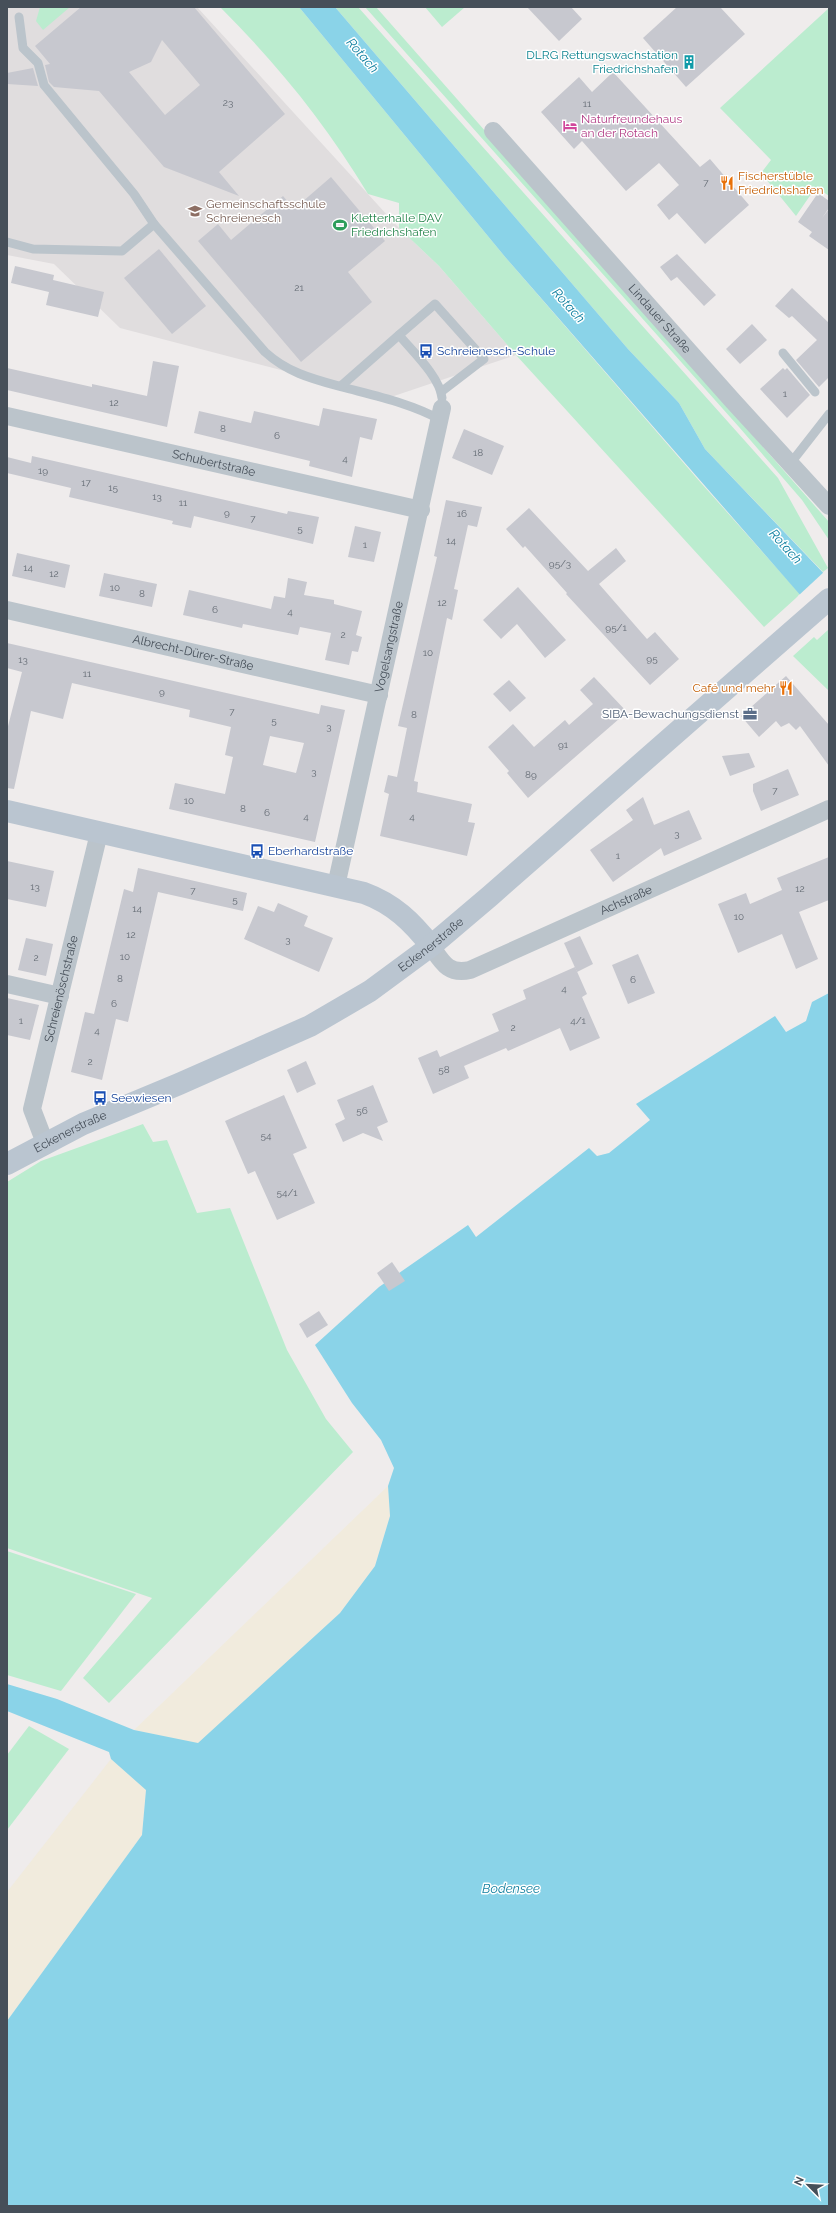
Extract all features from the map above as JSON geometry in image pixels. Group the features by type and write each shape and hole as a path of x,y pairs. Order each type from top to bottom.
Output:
{"main road":[{"name":"Eckenerstraße","path":"7,1164 83,1124 184,1082 310,1026 370,991 431,946 551,844 829,599"},
{"path":"7,811 370,895 395,908 408,919 431,946"}],"street":[{"name":"Lindauer Straße","path":"493,131 829,506"},
{"name":"Vogelsangstraße","path":"336,886 421,510 441,407"},
{"name":"Schubertstraße","path":"7,416 421,510"},
{"name":"Albrecht-Dürer-Straße","path":"7,610 379,696"},
{"name":"Achstraße","path":"431,946 449,968 460,972 470,970 829,809"},
{"name":"Schreienöschstraße","path":"45,1143 32,1109 99,833"},
{"path":"7,984 60,996"}],"lane":[{"path":"19,17 23,48 38,63 44,85 129,189 154,224 265,352 276,362 291,371 311,379 421,409 441,407 484,359 435,304 341,386"},
{"path":"7,242 33,249 122,251 154,224"},
{"path":"399,335 430,374 441,407"},
{"path":"783,353 815,392"},
{"path":"790,464 829,414"}],"shaded area":[{"name":"Gemeinschaftsschule Schreienesch","path":"7,7 197,7 399,228 439,266 516,355 388,398 120,328 54,264 7,255"}],"green space":[{"path":"40,7 70,7 43,30 36,21"},
{"path":"220,7 299,7 506,258 701,483 800,594 796,598 764,627 516,355 439,266 399,228 399,203 368,194 335,143 300,96 262,51"},
{"path":"335,7 358,7 778,478 828,568 823,572 705,449 679,403 628,349"},
{"path":"365,7 376,7 829,522 829,540 802,500 739,427"},
{"path":"425,7 465,7 442,27"},
{"path":"829,8 829,196 816,187 796,216 761,173 771,160 720,108"},
{"path":"829,629 829,691 793,656 814,637 817,640"},
{"path":"143,1124 153,1142 167,1140 197,1213 230,1208 287,1350 326,1419 353,1452 109,1703 83,1678 152,1598 7,1548 7,1182 41,1161"},
{"path":"7,1551 136,1594 61,1691 7,1675"},
{"path":"29,1726 69,1749 7,1830 7,1755"}],"sand":[{"path":"388,1486 390,1516 375,1566 340,1613 198,1744 134,1730"},
{"path":"111,1759 146,1789 142,1835 7,2021 7,1892"}],"water":[{"name":"Rotach","path":"299,7 335,7 628,349 679,403 705,449 829,579 829,628 506,258"},
{"name":"Bodensee","path":"829,993 829,2206 7,2206 7,2021 142,1835 146,1790 111,1759 109,1752 7,1711 7,1684 57,1699 134,1730 198,1743 340,1613 375,1566 390,1516 388,1486 394,1468 381,1440 352,1403 315,1345 379,1287 468,1225 476,1237 589,1148 597,1156 609,1153 650,1120 636,1104 775,1016 786,1032 806,1021 812,1002"}],"pier":[{"path":"825,571 829,576 828,630 798,596"}],"building":[{"path":"81,7 194,7 285,114 219,172 239,196 164,167 99,91 54,87 49,82 45,65 50,64 35,46","holes":["162,40 200,85 165,115 129,72 151,62"]},
{"path":"527,7 571,7 582,19 559,41"},
{"name":"DLRG Rettungswachstation Friedrichshafen","path":"677,7 720,7 745,34 686,87 643,38"},
{"path":"33,68 38,86 7,84 7,73"},
{"path":"613,72 700,167 710,159 749,205 705,244 677,213 669,220 657,205 679,185 659,163 626,191 582,141 574,149 541,112 579,77 592,92"},
{"path":"331,177 385,241 348,272 372,302 301,362 198,241 218,224 231,240 283,196 294,209"},
{"path":"818,193 829,201 829,208 822,218 829,209 829,250 809,236 812,232 798,222"},
{"path":"159,249 206,306 172,334 124,278"},
{"path":"677,254 716,295 704,306 677,277 671,281 660,267"},
{"path":"15,266 54,275 53,280 104,292 98,317 46,305 49,292 11,283"},
{"path":"792,288 829,323 829,377 819,387 796,360 817,340 792,316 789,318 775,306"},
{"path":"752,324 767,340 740,364 726,349"},
{"path":"153,361 179,366 167,427 7,390 7,368 92,387 92,384 147,396"},
{"path":"783,368 785,370 787,368 810,395 787,418 760,389"},
{"path":"323,408 377,419 372,440 360,437 352,477 309,466 310,461 194,433 199,411 251,423 254,411 319,426"},
{"path":"464,429 504,446 492,475 452,458"},
{"path":"32,456 287,514 288,511 319,517 313,544 194,516 191,528 172,524 173,521 69,497 71,488 7,473 7,457 31,463"},
{"path":"446,500 482,507 477,527 468,525 454,589 458,590 452,620 447,618 414,781 418,782 417,792 472,804 468,822 475,823 467,856 380,836 389,794 384,792 388,775 397,777 407,728 398,726 437,557 434,556"},
{"path":"529,508 588,571 616,548 626,561 599,584 647,639 655,632 679,659 650,685 566,594 567,593 525,546 523,548 506,529"},
{"path":"355,526 381,532 374,562 348,557"},
{"path":"17,553 70,565 65,588 12,576"},
{"path":"104,573 157,584 152,607 99,596"},
{"path":"288,578 307,582 304,595 334,600 334,604 362,611 356,635 362,637 358,652 352,651 349,665 325,660 331,633 300,627 298,635 243,624 242,628 183,615 189,590 271,609 274,596 285,598"},
{"path":"518,587 566,640 545,658 517,624 501,639 483,620"},
{"path":"7,643 319,714 321,705 345,710 315,842 169,809 175,783 225,794 233,757 225,755 231,727 189,717 190,710 72,683 63,719 31,711 14,789 7,788 7,730 22,672 7,668","holes":["270,736 304,743 296,773 263,765"]},
{"path":"786,676 829,725 829,766 800,726 796,730 789,723 781,727 776,721 759,737 741,716"},
{"path":"594,677 627,712 528,798 507,773 509,771 488,747 513,724 534,747 565,720 569,725 593,704 580,690"},
{"path":"509,680 526,698 510,712 493,694"},
{"path":"749,753 755,767 730,776 722,756"},
{"path":"788,769 799,795 761,811 753,791 753,784"},
{"path":"643,797 654,825 689,810 702,839 664,856 661,848 613,882 590,850 633,820 626,810"},
{"path":"829,857 829,900 799,912 818,959 796,969 782,934 738,953 718,904 746,893 750,904 782,890 777,878"},
{"path":"7,861 54,871 46,907 7,899"},
{"path":"138,868 247,893 243,911 158,892 128,1022 116,1019 102,1080 71,1072 85,1012 94,1014 124,889 133,892"},
{"path":"278,903 308,916 304,926 333,938 319,972 244,939 258,906 274,912"},
{"path":"580,936 593,964 577,972 564,943"},
{"path":"26,938 53,944 46,976 18,970"},
{"path":"638,954 655,993 628,1004 612,965"},
{"path":"575,967 587,994 582,997 600,1038 570,1051 560,1028 508,1051 506,1048 464,1066 469,1078 433,1094 418,1058 437,1050 440,1057 499,1031 492,1014 526,999 523,990"},
{"path":"7,998 39,1005 30,1040 7,1035"},
{"path":"306,1061 316,1084 297,1093 287,1070"},
{"path":"373,1085 388,1122 377,1127 383,1141 363,1133 343,1142 335,1124 345,1119 337,1100"},
{"path":"284,1095 307,1148 293,1154 315,1203 277,1220 255,1171 248,1174 225,1121"},
{"path":"392,1262 405,1281 389,1291 377,1273"},
{"path":"319,1311 328,1325 307,1338 299,1324"}],"place":[{"name":"DLRG Rettungswachstation Friedrichshafen","path":"689,62"},
{"name":"Naturfreundehaus an der Rotach","path":"570,126"},
{"name":"Fischerstüble Friedrichshafen","path":"727,183"},
{"name":"Gemeinschaftsschule Schreienesch","path":"195,211"},
{"name":"Kletterhalle DAV Friedrichshafen","path":"340,225"},
{"name":"Schreienesch-Schule","path":"426,351"},
{"name":"Café und mehr","path":"786,688"},
{"name":"SIBA-Bewachungsdienst","path":"750,714"},
{"name":"Eberhardstraße","path":"257,851"},
{"name":"Seewiesen","path":"100,1098"}]}
